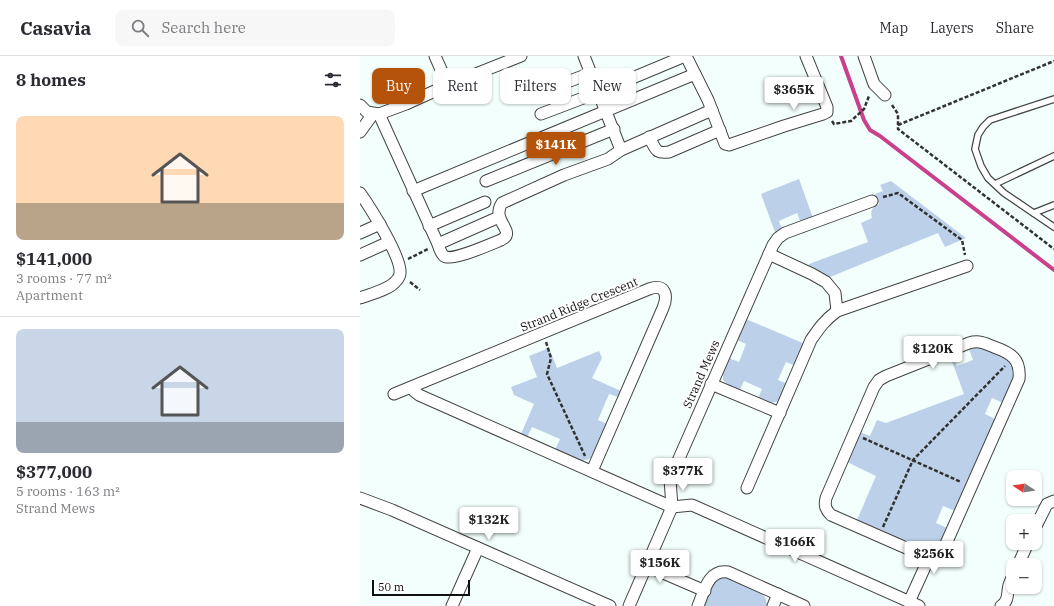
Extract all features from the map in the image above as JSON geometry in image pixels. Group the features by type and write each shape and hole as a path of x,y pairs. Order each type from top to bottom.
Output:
{"street":[{"path":"435,56 440,68"},
{"path":"491,68 521,56"},
{"path":"584,56 589,68"},
{"path":"636,77 686,56 708,100 725,144 730,145 827,112 827,107 806,56"},
{"path":"864,56 874,84 888,100"},
{"path":"413,191 695,74"},
{"path":"360,132 376,114 406,104 433,92"},
{"path":"541,114 579,100"},
{"path":"604,104 621,150"},
{"path":"360,105 367,112 376,114"},
{"path":"376,114 429,226 444,256 448,258 505,238 506,231 498,209 502,203 564,174 608,159 621,150 712,110"},
{"path":"486,181 614,130"},
{"path":"649,137 657,151 661,153 669,152 720,130"},
{"path":"360,298 391,286 397,281 400,274 400,268 395,254 380,224 361,196"},
{"name":"Strand Mews","path":"672,507 670,479 773,245 778,238 785,233 872,201"},
{"path":"429,226 485,202"},
{"path":"438,244 500,217"},
{"path":"360,233 380,224"},
{"path":"360,255 389,242"},
{"path":"769,254 826,282 835,293 837,312"},
{"path":"747,488 811,340 827,319 837,312 968,266"},
{"name":"Strand Ridge Crescent","path":"394,394 652,288 661,289 665,293 666,299 663,308 592,471"},
{"path":"973,342 984,342 1006,351 1014,357 1019,367 1019,379 943,550 934,556 929,558 828,512 825,507 826,498 854,434 874,387 879,380 886,376 973,342"},
{"path":"711,384 780,413"},
{"path":"412,387 419,395 672,507 692,505 914,604 929,558"},
{"path":"360,498 392,510 610,606"},
{"path":"1042,514 1047,504 1054,501"},
{"path":"629,606 672,507"},
{"path":"452,606 478,548"},
{"path":"647,566 705,591"},
{"path":"698,606 712,576 723,571 804,606"},
{"path":"773,606 778,594"},
{"path":"1001,606 1007,600 1008,594"}],"lane":[{"path":"1054,99 990,120 978,135 975,149 981,166 988,178 1004,192 1054,227"},
{"path":"995,184 1054,156"},
{"path":"1034,213 1054,205"}],"path":[{"path":"898,125 1054,61"},
{"path":"827,112 834,124 851,121 864,109 874,84"},
{"path":"888,100 898,114 898,129 1054,249"},
{"path":"872,201 898,193 962,240 968,266"},
{"path":"400,268 408,258 438,244"},
{"path":"539,335 546,343 551,358 547,374 592,471"},
{"path":"879,536 913,460 1014,357"},
{"path":"854,434 971,486"}],"shaded area":[{"path":"799,179 813,218 801,223 797,213 779,221 782,230 776,235 761,194"},
{"path":"891,181 966,238 945,247 938,233 830,277 808,267 809,264 868,242 861,223 872,218 872,210 879,204 875,194 883,191 880,185"},
{"path":"746,319 805,344 796,366 786,362 778,380 788,384 778,402 774,403 758,398 762,389 744,381 740,390 728,385 723,380 723,373 729,358 739,362 746,344 737,340"},
{"path":"978,346 1005,357 1013,367 1013,379 1003,403 992,398 985,414 995,419 955,511 943,506 936,523 947,528 942,541 934,549 925,550 857,520 876,476 847,462 860,432 870,436 877,420 886,423 964,394 950,356 953,355 957,366 973,360 969,349"},
{"path":"549,348 557,368 599,351 602,358 592,378 621,391 618,397 609,394 598,420 607,424 590,459 575,459 555,450 560,439 532,427 527,437 521,434 534,404 514,395 511,387 537,377 529,356"},
{"path":"720,577 726,577 762,593 766,599 767,606 704,606 715,581"}],"waterway":[{"path":"841,56 864,120 870,130 880,136 1054,270"}]}
